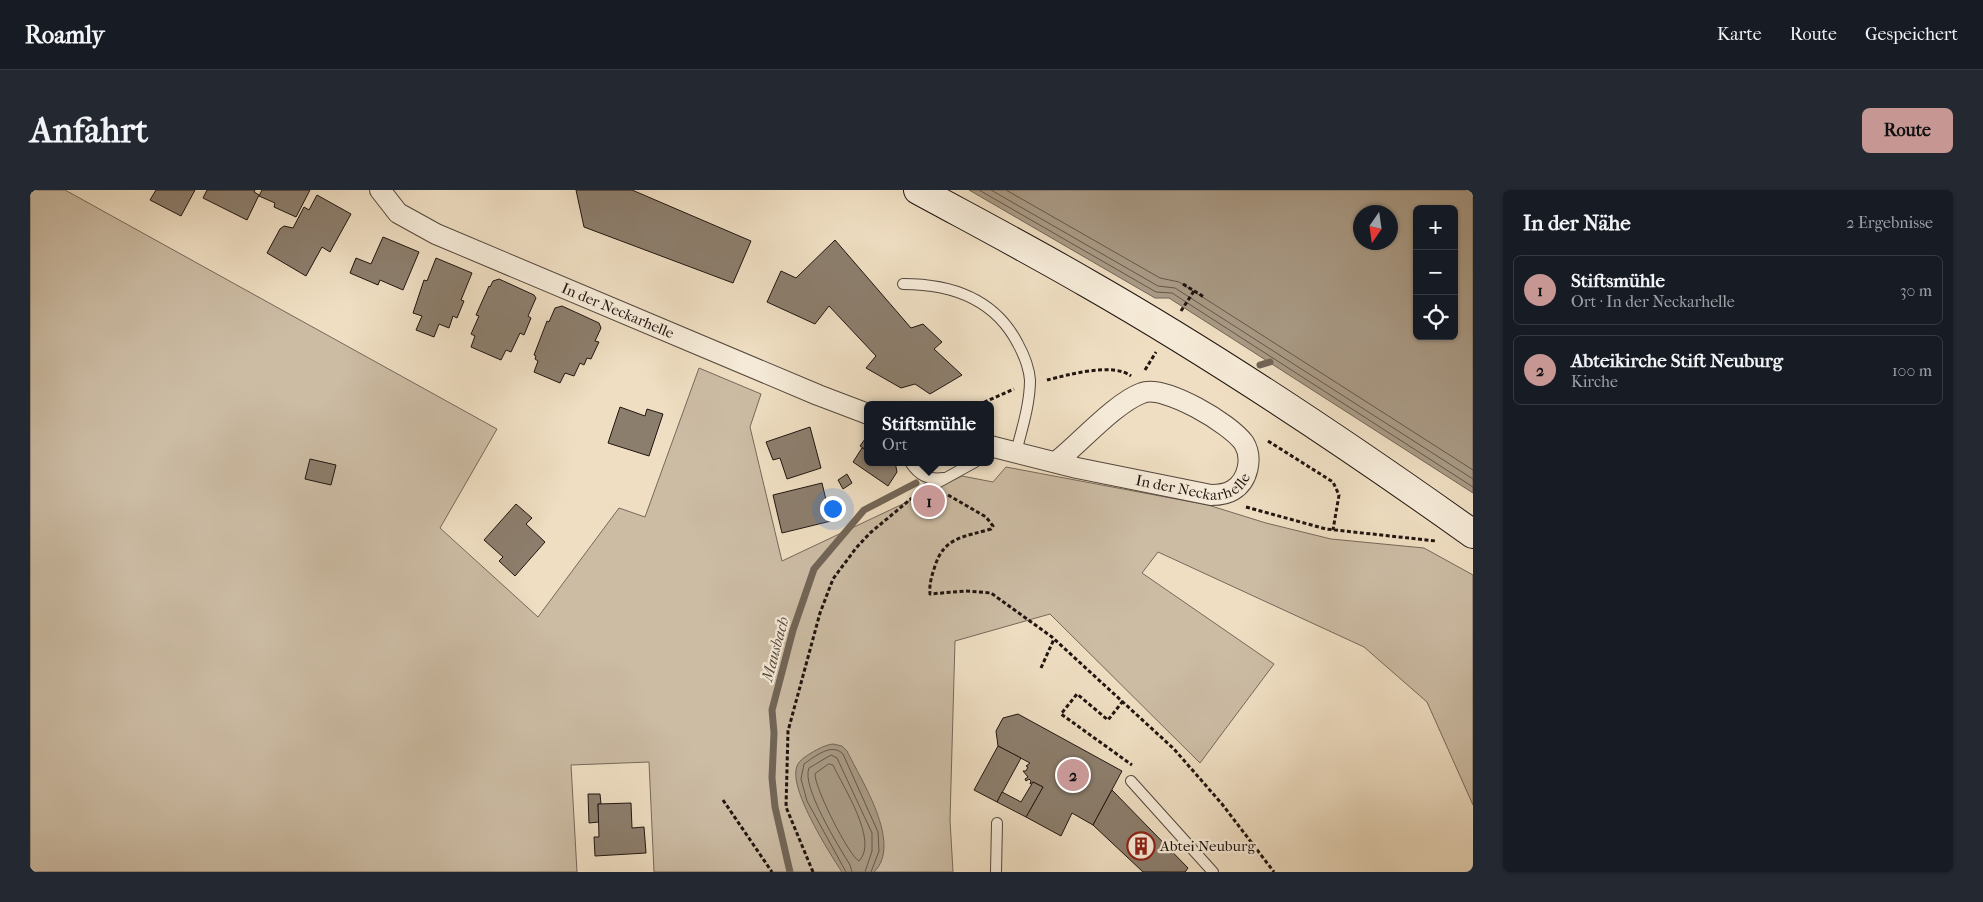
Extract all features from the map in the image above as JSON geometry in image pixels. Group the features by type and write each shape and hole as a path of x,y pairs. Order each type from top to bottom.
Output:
{"main road":[{"path":"918,190 1087,283 1181,340 1327,433 1473,534"}],"street":[{"name":"In der Neckarhelle","path":"380,190 398,213 436,234 818,395 864,412"},
{"name":"In der Neckarhelle","path":"994,447 1078,468 1211,495 1233,490 1246,475 1248,452 1236,435 1176,397 1158,391 1149,391 1141,393 1120,407 1056,462"}],"lane":[{"path":"903,284 929,284 960,292 999,315 1010,327 1028,368 1030,384 1016,452"},
{"path":"913,466 919,474 926,478 951,476"},
{"path":"931,487 968,466"},
{"path":"1131,781 1213,872"},
{"path":"996,872 998,823"}],"path":[{"path":"1183,284 1204,297"},
{"path":"1181,311 1194,291"},
{"path":"1142,375 1158,349"},
{"path":"988,401 1030,384 1093,371 1118,370 1133,378"},
{"path":"1236,435 1246,428 1333,482 1339,495 1333,530"},
{"path":"813,872 786,807 785,761 788,731 820,613 833,579 856,548 901,506 931,487 986,517 993,526 991,530 954,540 946,545 938,555 930,594 966,591 991,593 1054,639 1192,769 1274,872"},
{"path":"1211,495 1259,512 1333,530 1440,542"},
{"path":"1041,668 1054,639"},
{"path":"1123,702 1108,720 1077,694 1061,714 1132,763 1131,781"},
{"path":"723,800 772,872"}],"shaded area":[{"path":"30,190 65,190 497,429 440,528 538,617 619,508 645,517 699,368 761,394 750,427 782,561 962,476 993,482 1006,467 1208,505 1266,523 1331,539 1424,548 1473,575 1473,805 1427,702 1364,647 1158,552 1142,573 1274,664 1200,763 1050,614 955,641 950,820 953,872 654,872 649,762 571,765 577,872 30,872"}],"water":[{"path":"969,190 1473,190 1473,493 1169,298 1155,298"},
{"path":"833,744 842,746 847,751 877,812 884,845 882,860 874,872 842,872 812,822 800,793 796,780 798,764 811,753 824,746"}],"building":[{"path":"156,190 195,190 181,216 150,200"},
{"path":"207,190 255,190 254,192 259,195 247,220 203,198"},
{"path":"262,190 310,190 296,217 274,207 275,203 259,196"},
{"path":"576,190 632,190 751,241 733,283 584,227"},
{"path":"317,195 351,214 330,252 322,247 306,276 267,253 280,229 284,226 293,228 304,207 309,210"},
{"path":"383,237 419,252 403,290 380,280 378,285 350,273 356,258 371,264"},
{"path":"835,240 911,328 923,324 942,342 934,349 962,375 930,394 915,384 901,388 866,368 876,356 829,306 815,324 767,302 781,271 796,278"},
{"path":"436,258 472,273 461,300 464,301 457,318 453,316 449,328 439,324 434,337 416,330 422,316 413,313 424,280 427,281"},
{"path":"499,279 534,295 536,298 528,316 531,318 524,335 520,333 511,352 506,350 501,360 471,347 475,336 471,334 479,316 476,315 489,286 493,281"},
{"path":"562,306 599,323 601,328 595,341 599,342 591,359 587,358 584,365 580,363 574,376 565,373 560,383 534,372 538,361 534,355 547,321 549,322 555,308"},
{"path":"620,407 645,416 647,409 663,414 649,456 608,443"},
{"path":"810,427 821,468 787,479 780,458 773,460 766,442"},
{"path":"864,440 864,448 860,446"},
{"path":"862,448 864,449 864,466 896,466 897,472 888,486 853,462"},
{"path":"310,459 336,465 331,485 305,479"},
{"path":"847,474 852,483 843,489 838,480"},
{"path":"822,483 831,521 782,533 773,495"},
{"path":"930,494 936,500 928,508 922,503"},
{"path":"516,504 532,518 526,524 545,542 515,576 499,561 503,557 484,540"},
{"path":"1018,714 1122,771 1093,825 1072,813 1061,836 1026,817 1043,787 1033,782 1030,784 1031,781 1029,779 1026,781 1025,779 1028,777 1023,771 1026,771 1028,767 1026,766 1030,763 998,746 996,731 1003,718"},
{"path":"998,746 1021,758 997,802 974,790"},
{"path":"1033,782 1043,787 1026,817 997,802 1002,792 1021,802"},
{"name":"Abtei Neuburg","path":"1112,790 1188,868 1185,872 1143,872 1093,825"},
{"path":"588,794 600,794 601,804 598,804 599,822 589,823"},
{"path":"631,803 632,828 644,827 646,853 595,856 594,837 599,837 598,804"}],"waterway":[{"name":"Mausbach","path":"1260,365 1270,362"},
{"name":"Mausbach","path":"790,872 775,807 772,778 774,733 772,710 793,630 814,569 864,510 916,483"}],"place":[{"name":"Stiftsmühle","path":"929,501"},
{"name":"Abteikirche Stift Neuburg","path":"1073,775"},
{"name":"Abtei Neuburg","path":"1141,846"}]}
